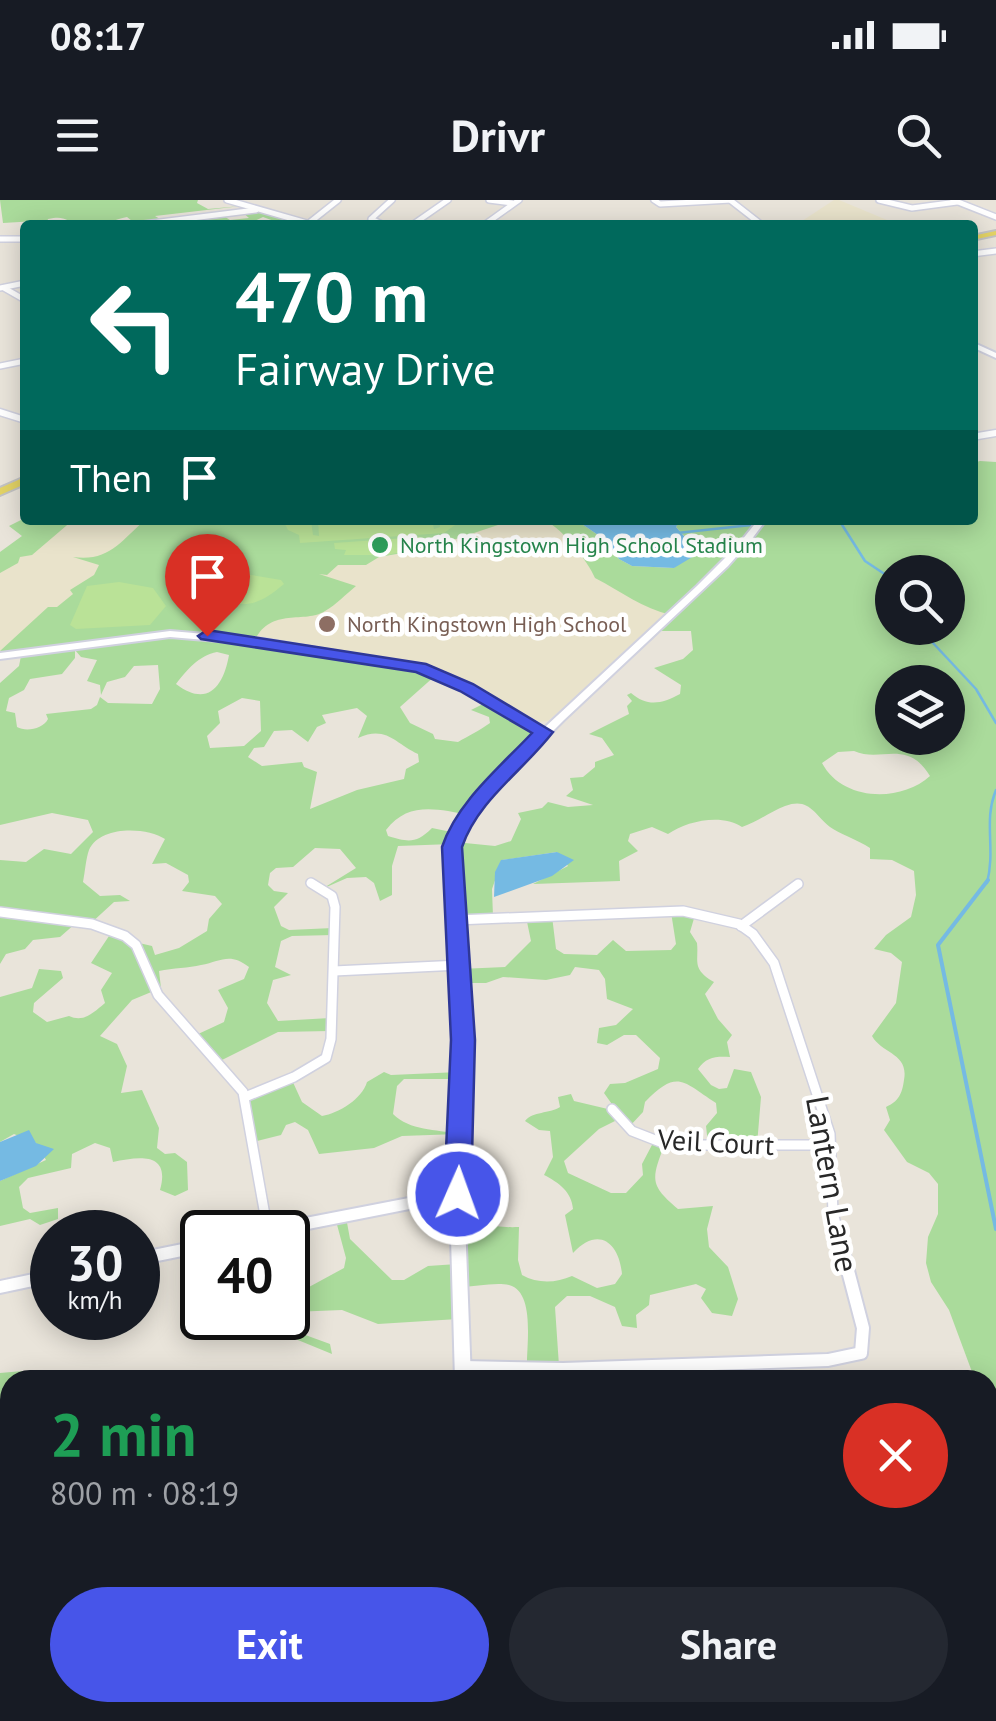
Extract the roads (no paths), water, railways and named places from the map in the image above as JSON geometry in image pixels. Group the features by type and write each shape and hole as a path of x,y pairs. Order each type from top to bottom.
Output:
{"street":[{"path":"227,200 296,220"},
{"path":"316,220 338,200"},
{"path":"373,220 392,200"},
{"path":"419,220 448,200"},
{"path":"490,200 515,201"},
{"path":"657,202 731,200 756,220"},
{"path":"878,200 912,208 955,201 996,216"},
{"path":"490,220 515,201"},
{"path":"176,220 256,210"},
{"path":"463,1370 458,1194 463,1040 452,847 457,832 484,795 544,732 664,624 739,550 758,525"},
{"path":"0,656 168,634 334,652 394,661 435,673 544,732"},
{"path":"244,1098 326,1058 331,1040 334,971 332,896 311,883"},
{"path":"456,920 682,911 741,926 798,884"},
{"path":"0,912 92,925 118,932 135,944 146,962 149,982 226,1069 244,1098 262,1210"},
{"name":"Lantern Lane","path":"537,1370 792,1362 848,1358 860,1353 862,1328 832,1212 831,1144 768,950 741,926"},
{"path":"334,971 460,964"},
{"name":"Veil Court","path":"612,1109 632,1131 668,1145 831,1144"},
{"path":"310,1223 458,1194"},
{"path":"0,1287 30,1281"}],"water":[{"path":"583,525 677,525 699,553 674,568 632,566 619,559 604,539"},
{"path":"557,852 574,860 552,876 494,897 495,872 501,860"},
{"path":"29,1130 36,1143 54,1149 36,1166 0,1181 0,1142"}],"waterway":[{"path":"677,533 751,525"},
{"path":"842,525 865,561 875,568"},
{"path":"935,645 976,689 996,723"},
{"path":"987,881 990,813 996,790"},
{"path":"987,881 938,945 996,1229"}],"place":[{"name":"North Kingstown High School Stadium","path":"380,545"},
{"name":"North Kingstown High School","path":"327,624"}]}
